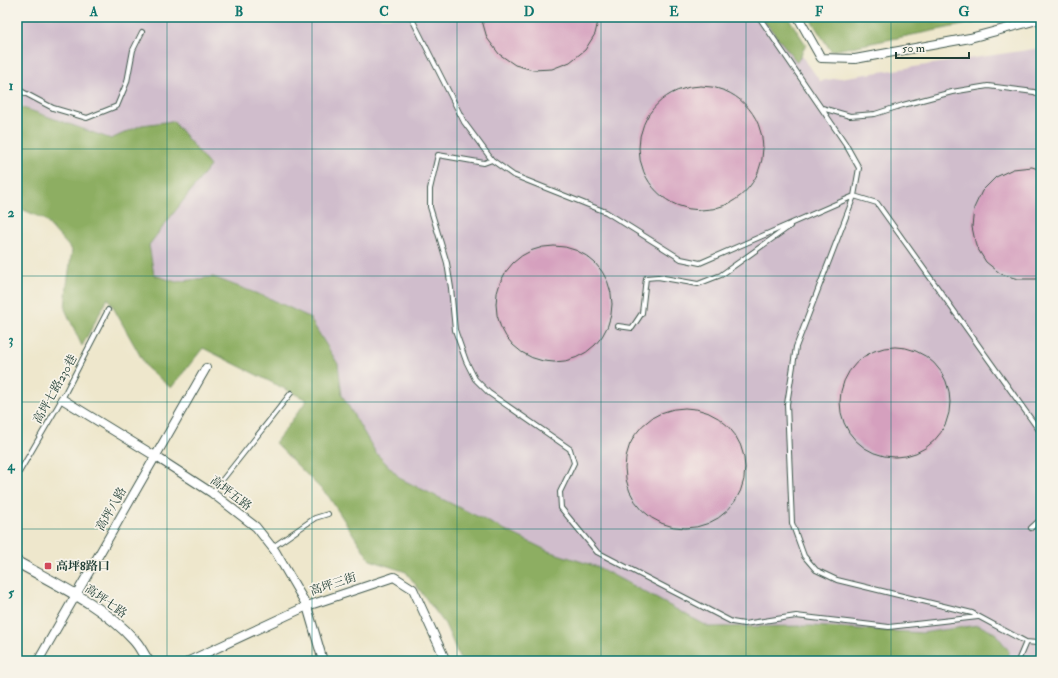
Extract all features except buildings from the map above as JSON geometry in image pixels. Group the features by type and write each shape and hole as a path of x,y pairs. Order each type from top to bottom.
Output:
{"street":[{"path":"798,17 821,58 855,59 970,38 1041,19"},
{"name":"高坪八路","path":"38,661 206,368"},
{"name":"高坪五路","path":"62,398 212,493 256,527 272,548 307,606 323,661"},
{"name":"高坪七路","path":"17,562 75,595 106,615 135,641 148,661"},
{"name":"高坪三街","path":"189,661 307,606 394,577 413,589 446,661"},
{"path":"17,658 23,661"}],"lane":[{"path":"411,17 464,122 492,160 513,175 606,212 681,259 700,263 854,196 877,203 1041,434"},
{"path":"759,17 845,143 859,168 854,196 796,347 787,404 792,523 804,556 816,570 837,580 972,613 1026,642 1037,643 1041,640"},
{"path":"17,89 53,108 87,118 117,106 127,82 133,50 142,32"},
{"path":"821,108 850,116 875,114 952,92 988,86 1034,92 1041,95"},
{"path":"492,160 484,163 438,155 430,189 430,207 447,263 455,330 466,361 475,379 488,393 570,449 574,463 560,492 561,508 597,552 732,622 744,624 796,616 890,627 979,617"},
{"path":"618,326 632,328 642,313 646,278 658,277 698,284 721,275 797,221"},
{"name":"高坪七路230巷","path":"17,476 62,398 108,310"},
{"path":"212,493 291,392"},
{"path":"272,548 315,518 328,514"},
{"path":"1031,528 1041,519"},
{"path":"1018,661 1026,642"}],"shaded area":[{"path":"17,17 774,17 820,81 1041,48 1041,661 1009,661 967,643 684,661 376,483 322,401 17,189"}],"green space":[{"path":"761,17 788,17 806,45 797,62"},
{"path":"809,17 1003,17 831,51"},
{"path":"17,104 18,106 111,139 142,125 173,121 210,166 149,245 154,275 176,282 213,277 271,299 309,317 338,364 342,395 376,453 401,479 548,551 598,567 709,627 811,626 922,633 978,625 995,633 1009,651 1005,661 461,661 445,624 406,572 370,560 329,497 275,443 307,400 203,348 171,388 147,368 108,298 82,346 65,309 72,250 44,219 17,207"}],"place":[{"name":"高坪8路口","path":"48,566"}]}
